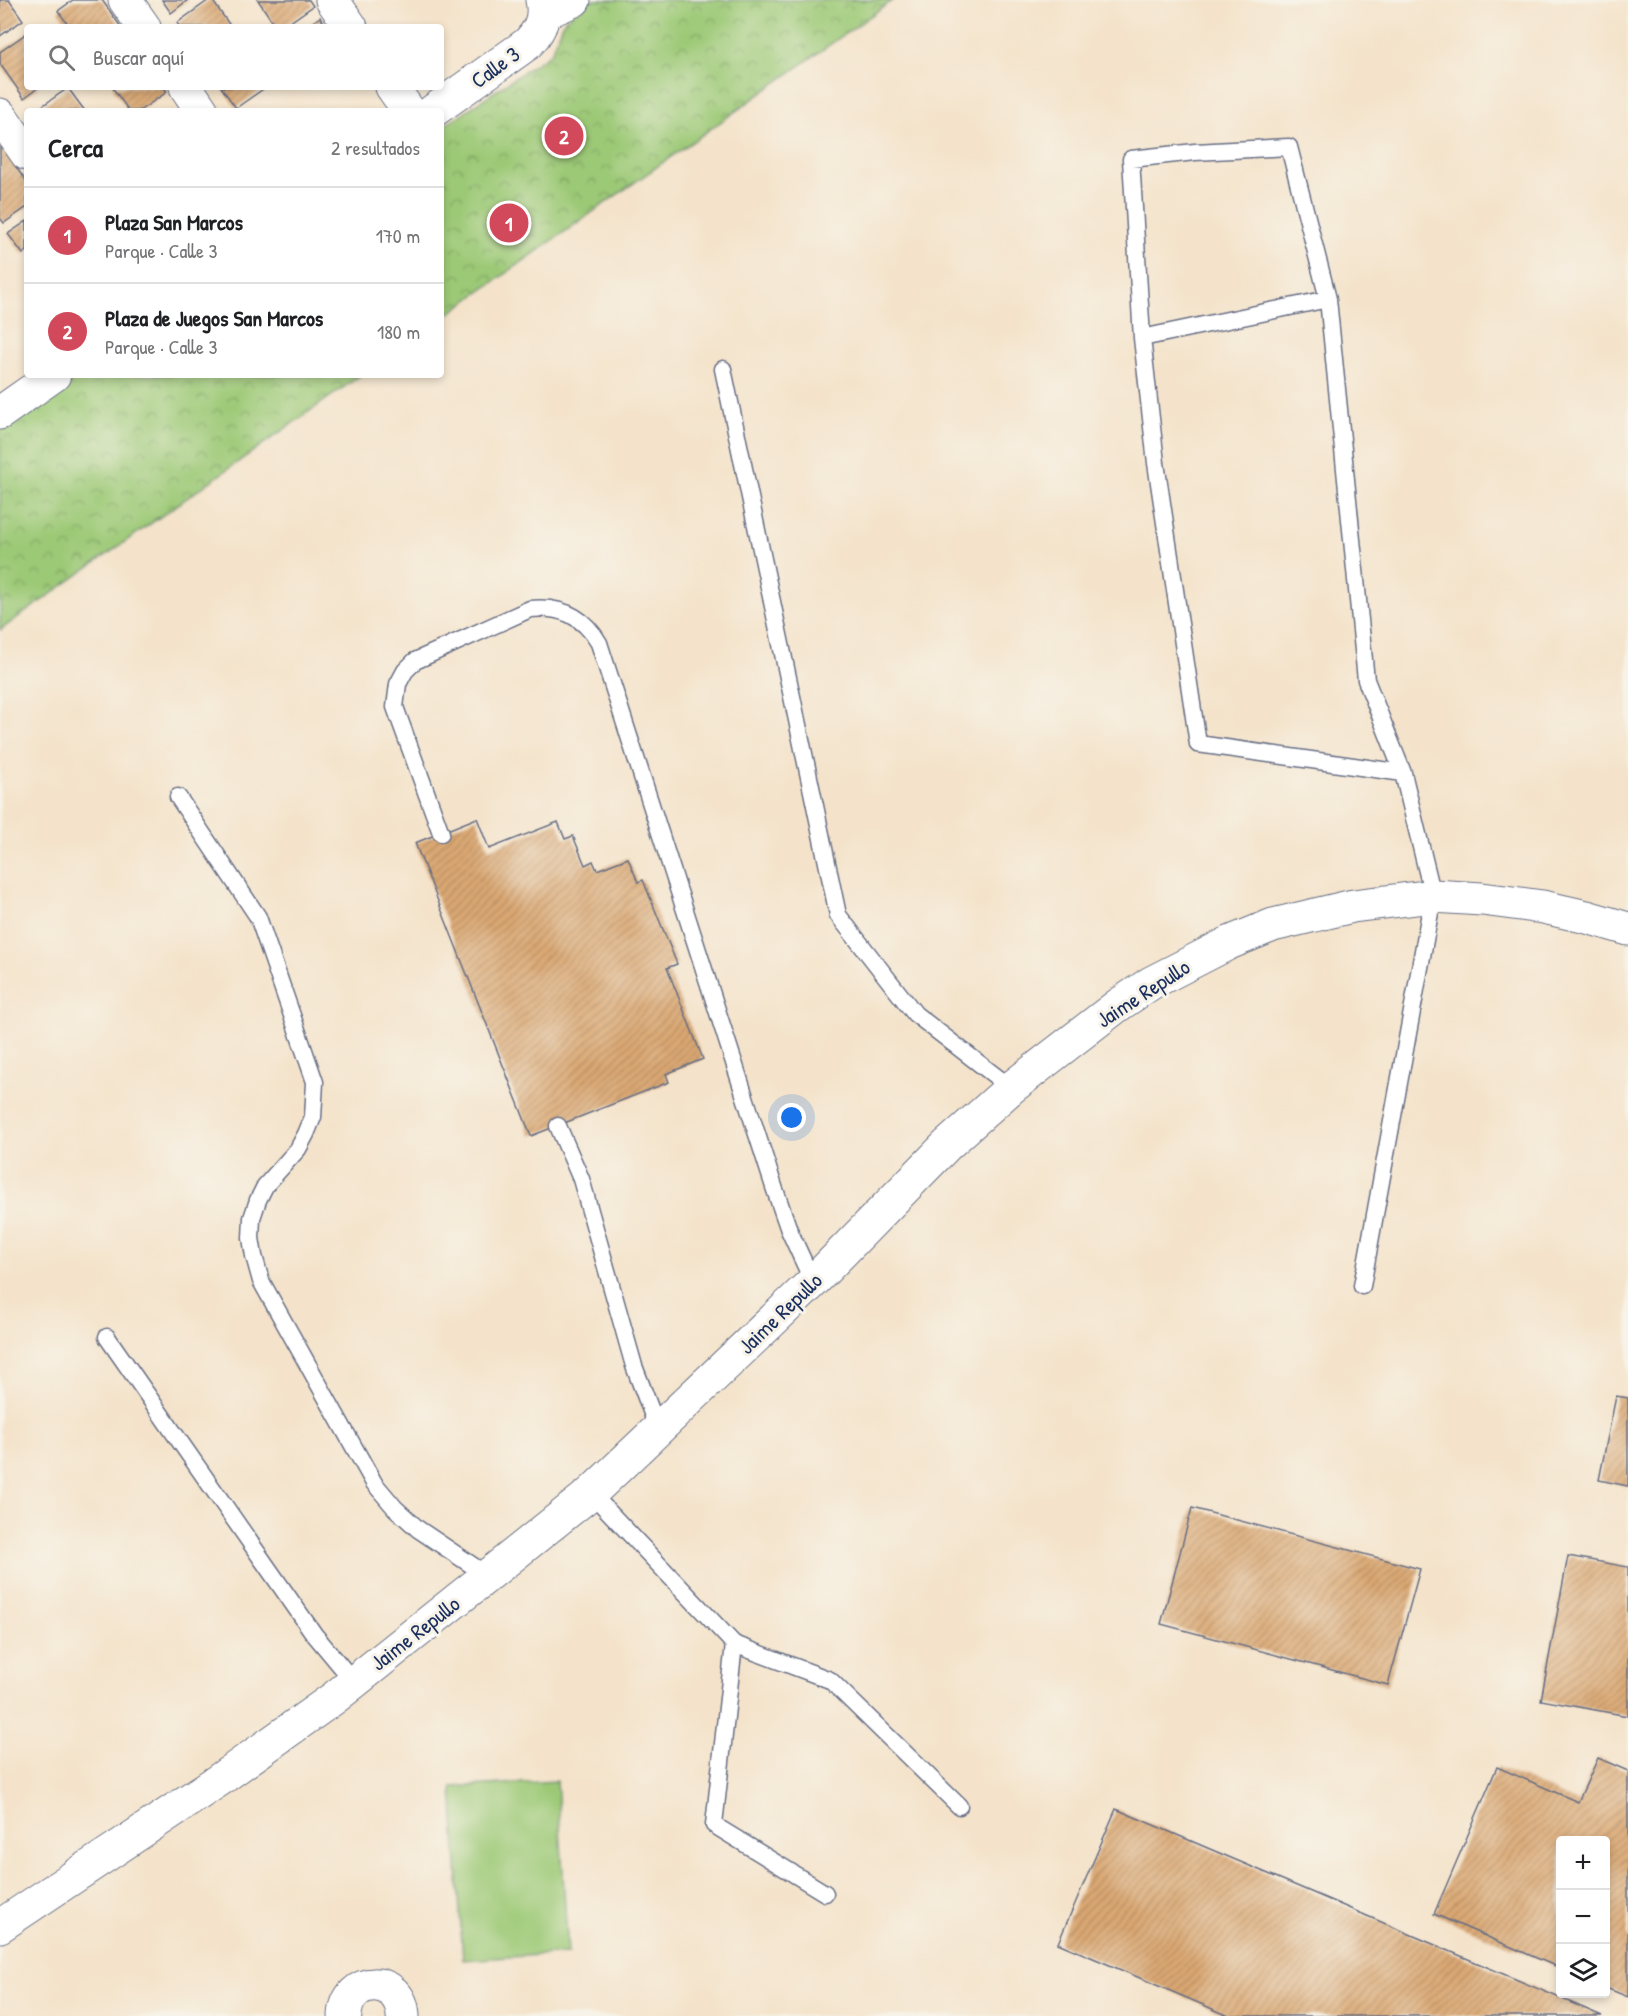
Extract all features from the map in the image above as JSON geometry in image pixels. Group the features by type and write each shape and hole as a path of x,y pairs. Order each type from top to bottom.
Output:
{"street":[{"path":"125,0 142,24"},
{"path":"332,0 349,24"},
{"path":"543,7 574,0"},
{"name":"Calle 3","path":"437,108 536,36 541,25 543,7"},
{"path":"188,90 200,108"},
{"path":"394,90 407,108"},
{"path":"0,115 24,150"},
{"path":"1,410 49,378"},
{"name":"Jaime Repullo","path":"0,1926 219,1780 354,1682 591,1494 813,1282 947,1144 1011,1088 1117,1006 1151,983 1229,943 1273,925 1353,906 1433,896 1482,899 1543,907 1628,929"},
{"path":"337,2016 345,2016 346,2006 356,1990 374,1984 391,1990 402,2006 403,2016"}],"lane":[{"path":"1362,1286 1433,896 1403,773 1366,680 1328,299 1289,147 1195,152 1131,159 1142,338 1156,463 1198,744 1403,773"},
{"path":"1142,338 1328,299"},
{"path":"723,369 838,915 915,1014 1011,1088"},
{"path":"441,832 395,707 398,684 405,671 415,661 530,609 561,610 575,617 593,632 599,643 774,1187 789,1230 813,1282"},
{"path":"178,797 258,917 315,1082 313,1117 306,1134 297,1149 265,1186 252,1218 251,1238 261,1281 374,1483 395,1508 418,1529 488,1576"},
{"path":"558,1126 581,1179 634,1366 658,1429"},
{"path":"107,1337 314,1634 354,1682"},
{"path":"591,1494 734,1644 830,1680 959,1806"},
{"path":"734,1644 714,1825 825,1893"}],"green space":[{"path":"592,0 893,0 444,317 444,126 551,53 565,19"},
{"path":"75,378 357,378 0,630 0,429"},
{"path":"557,1781 568,1953 463,1960 452,1787"}],"building":[{"path":"0,0 9,0 23,20 0,36"},
{"path":"73,0 102,0 119,24 68,24 58,11"},
{"path":"162,0 188,0 171,13"},
{"path":"212,0 229,24 178,24"},
{"path":"258,0 309,0 313,6 287,24 274,24"},
{"path":"320,17 325,24 310,24"},
{"path":"24,35 24,90 35,90 24,98 0,64 0,52"},
{"path":"65,90 69,90 83,108 39,108"},
{"path":"114,90 166,90 167,92 143,108 127,108"},
{"path":"223,90 262,90 236,108"},
{"path":"2,147 24,179 24,209 4,223 0,218 0,148"},
{"path":"24,223 24,253 23,254 8,234"},
{"path":"477,818 489,849 558,822 565,839 573,836 585,865 593,861 597,870 628,858 638,882 643,880 677,964 667,968 703,1059 666,1074 669,1082 531,1136 415,843"},
{"path":"1616,1396 1628,1398 1628,1486 1599,1480"},
{"path":"1192,1508 1420,1569 1388,1685 1161,1624"},
{"path":"1568,1556 1628,1567 1628,1716 1541,1700"},
{"path":"1598,1758 1628,1771 1628,1997 1610,1990 1610,1836 1556,1836 1556,1966 1434,1914 1497,1767 1578,1802"},
{"path":"1116,1809 1602,2016 1229,2016 1058,1943"}],"place":[{"name":"Plaza de Juegos San Marcos","path":"564,136"},
{"name":"Plaza San Marcos","path":"509,223"}]}
